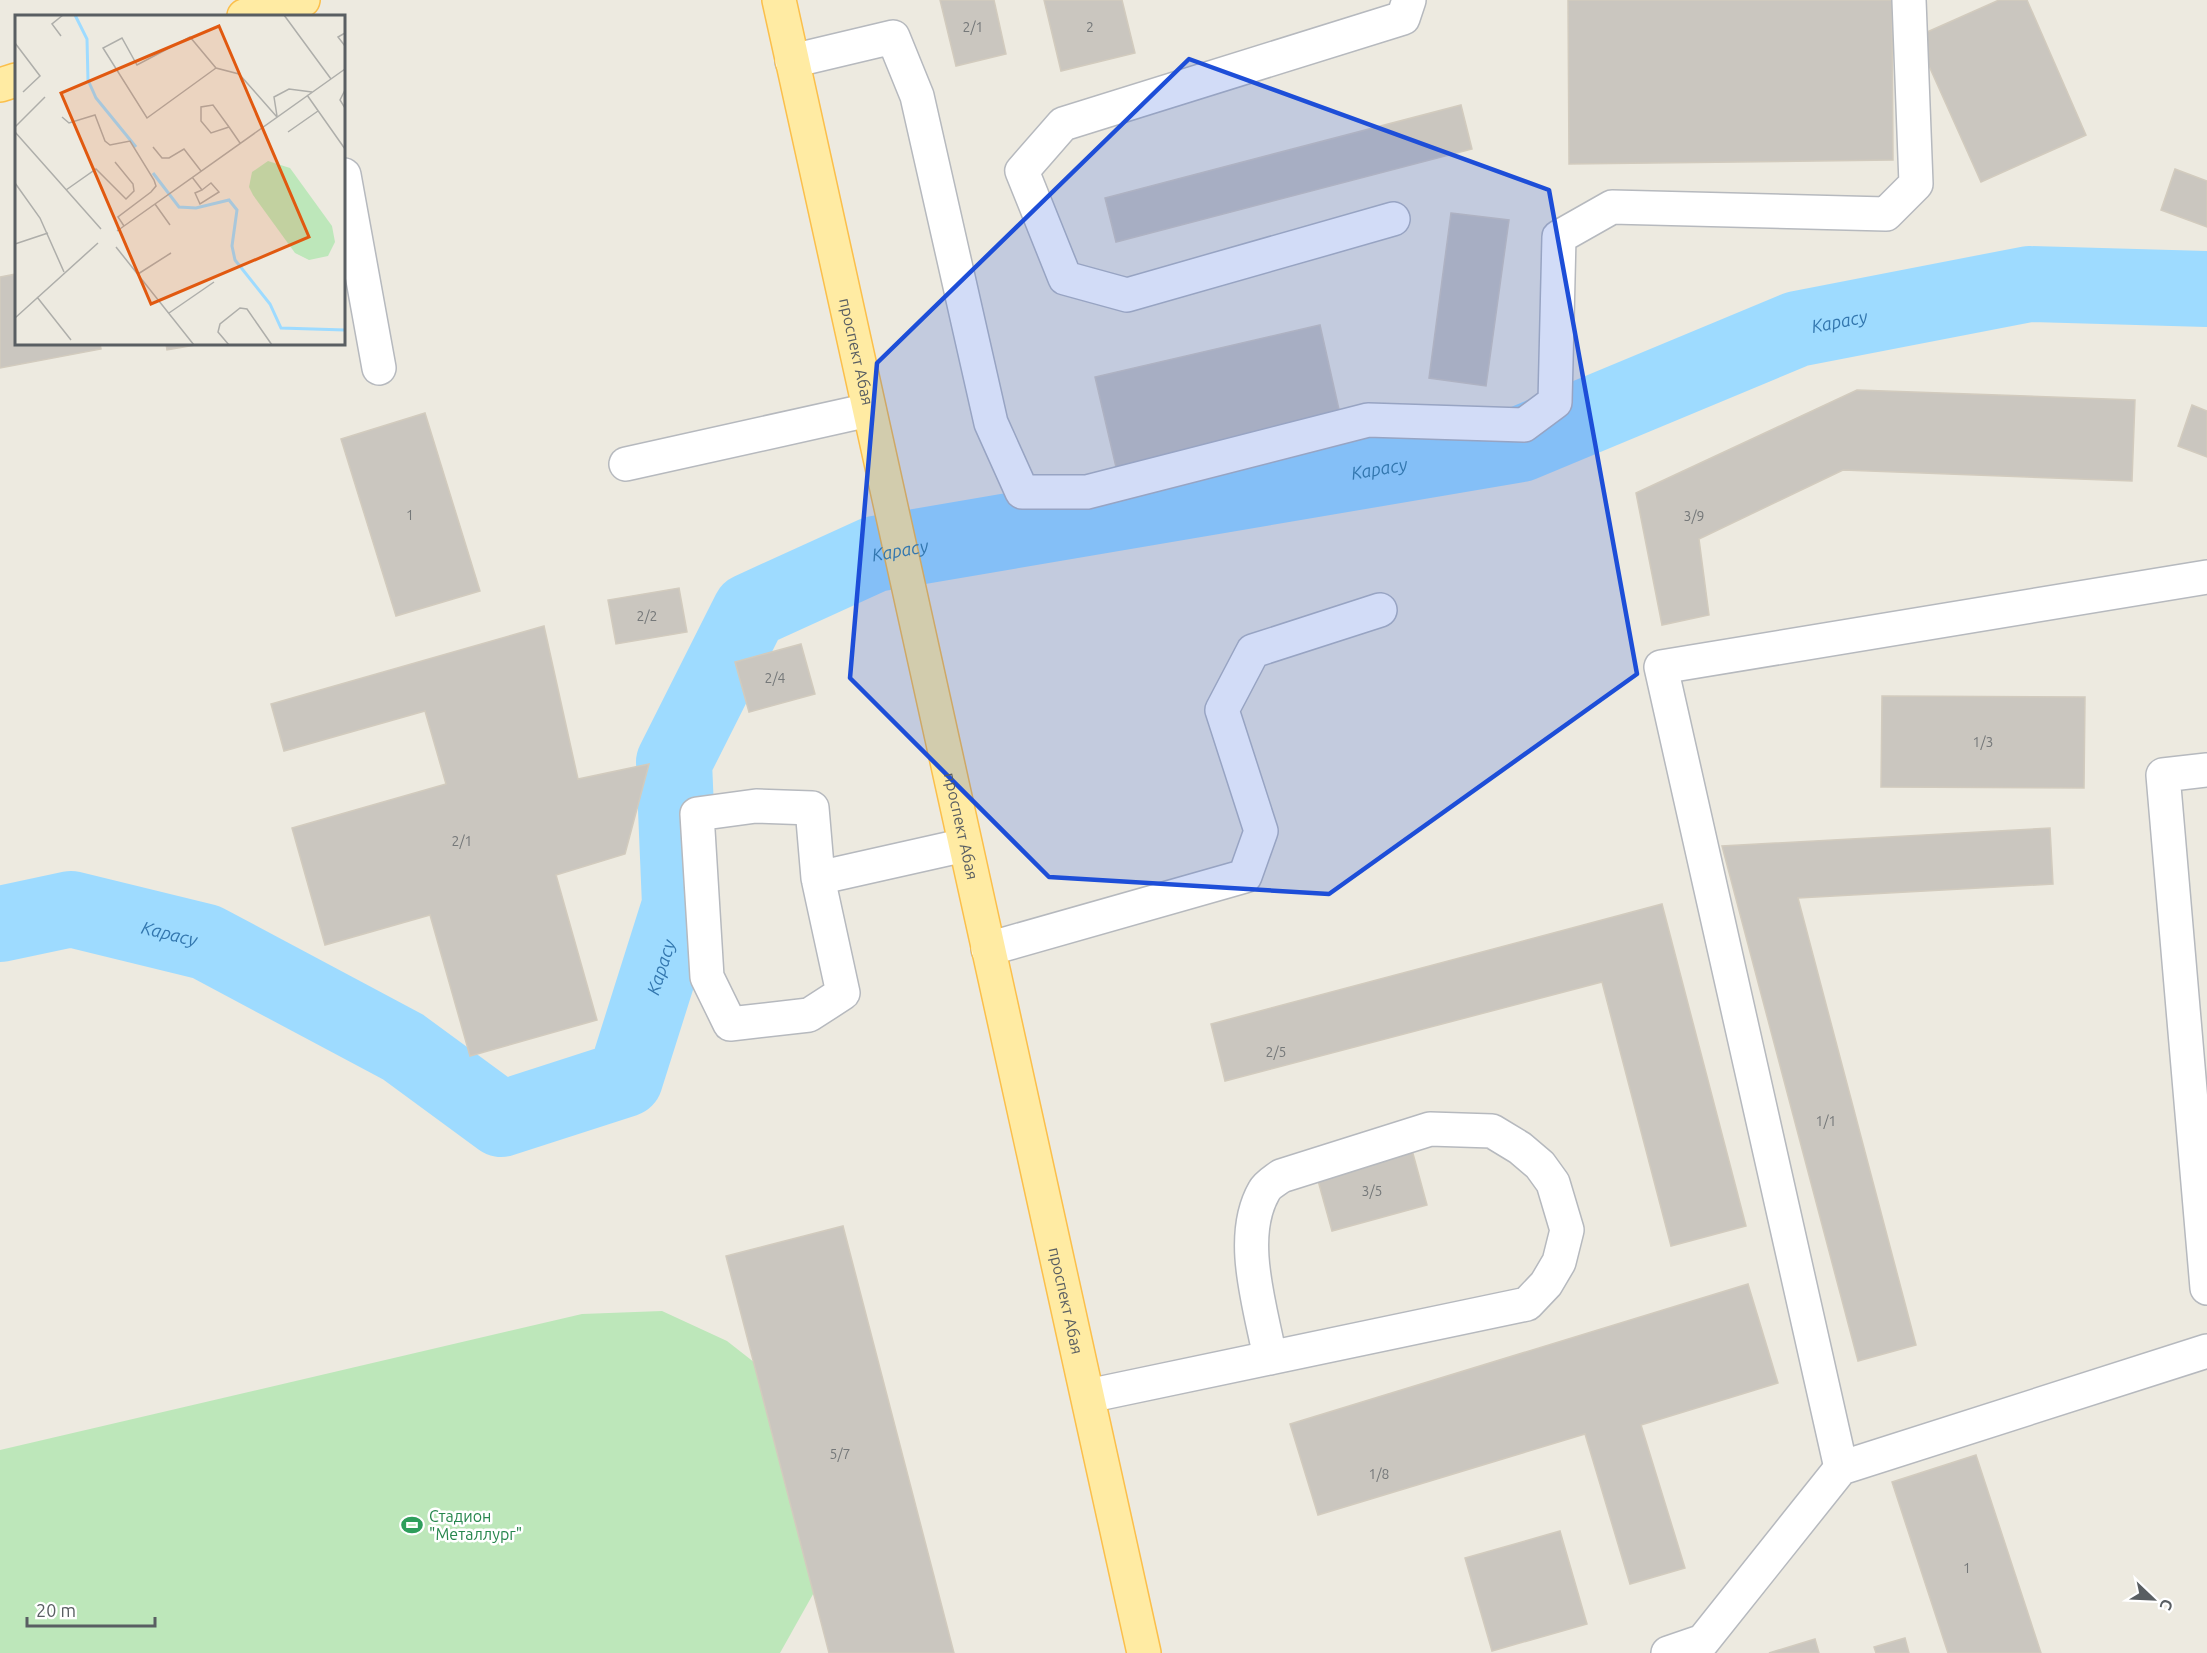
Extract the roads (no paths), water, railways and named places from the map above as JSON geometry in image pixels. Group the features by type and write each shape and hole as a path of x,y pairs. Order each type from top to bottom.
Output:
{"main road":[{"path":"248,15 303,0"},
{"name":"проспект Абая","path":"779,0 1144,1653"},
{"path":"0,85 15,80"}],"street":[{"path":"312,0 315,15"},
{"path":"1394,219 1127,295 1065,278 1022,171 1063,124 1403,18 1409,0"},
{"path":"792,61 893,37 917,96 991,423 1022,492 1088,492 1368,420 1524,425 1555,402 1559,237 1612,207 1886,214 1917,184 1909,0"},
{"path":"345,181 379,368"},
{"path":"626,464 869,410"},
{"path":"1841,1468 1661,667 2207,577"},
{"path":"988,949 1245,876 1262,831 1222,710 1253,651 1380,610"},
{"path":"2207,770 2163,775 2207,1288"},
{"path":"756,806 812,808 818,878 843,993 809,1015 730,1024 707,977 697,814 756,806"},
{"path":"818,878 965,844"},
{"path":"1088,1396 1270,1358 1527,1304 1546,1284 1559,1262 1568,1230 1552,1183 1540,1165 1520,1148 1492,1131 1430,1129 1281,1176 1265,1188 1257,1207 1249,1243 1270,1358"},
{"path":"1668,1653 1703,1641 1841,1468 2207,1351"}],"waterway":[{"name":"Карасу","path":"0,924 71,909 206,942 403,1047 501,1119 625,1079 680,905 674,762 750,611 875,554 1521,444 1797,329 2029,284 2207,289"}],"place":[{"name":"Стадион \"Металлург\"","path":"412,1525"}]}
